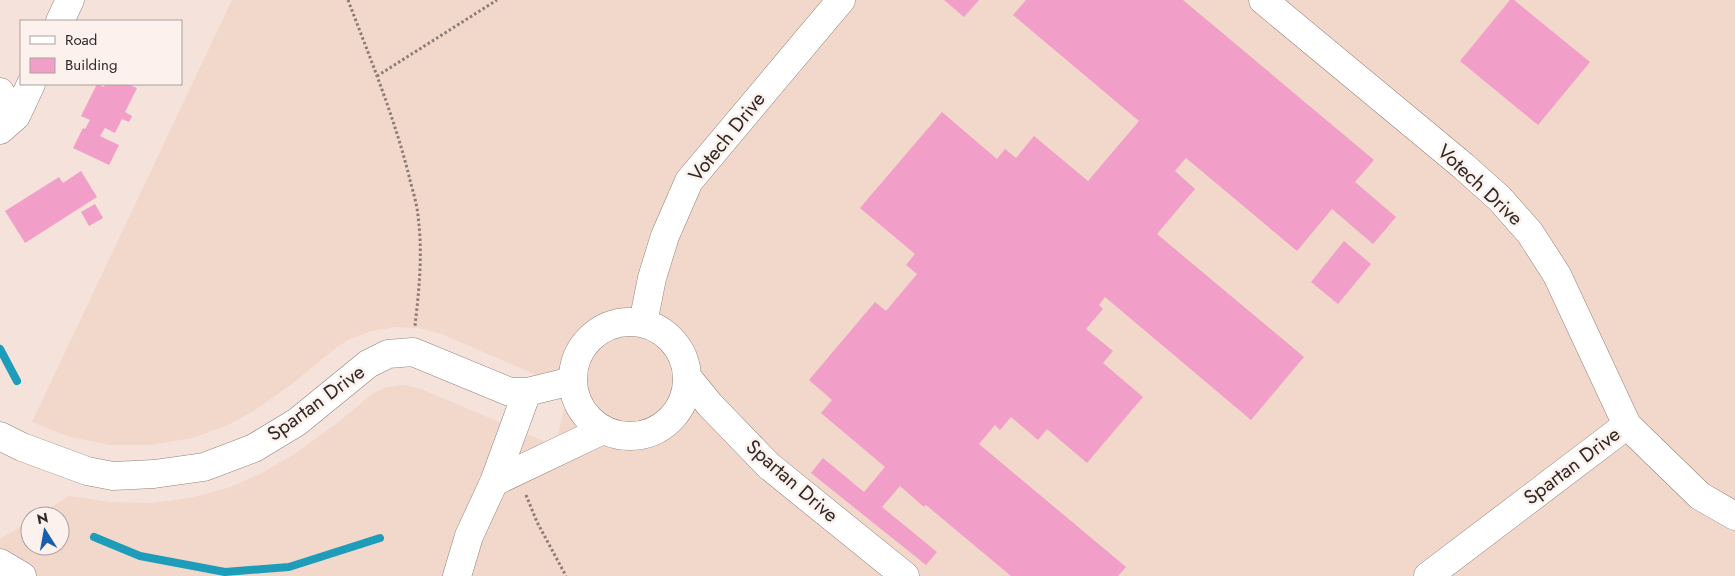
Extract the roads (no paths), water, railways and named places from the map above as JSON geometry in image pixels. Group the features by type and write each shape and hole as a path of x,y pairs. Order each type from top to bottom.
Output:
{"street":[{"path":"60,20 70,0"},
{"name":"Votech Drive","path":"644,323 652,278 665,236 689,182 842,0"},
{"name":"Votech Drive","path":"1264,0 1462,165 1499,198 1530,233 1557,275 1627,425"},
{"path":"8,123 30,85"},
{"path":"0,92 8,123"},
{"path":"628,322 644,323 664,333 679,349 685,363 688,378 681,406 672,418 660,428 632,437 617,435 603,430 591,421 581,410 572,382 574,366 579,352 588,340 600,330 614,324 628,322"},
{"name":"Spartan Drive","path":"0,436 22,447 87,471 113,476 154,474 204,467 254,448 297,422 368,364 388,354 412,352 510,392 527,392 572,382"},
{"name":"Spartan Drive","path":"688,378 710,405 769,466 905,576"},
{"path":"456,576 469,536 505,477 527,392"},
{"name":"Spartan Drive","path":"1428,576 1627,425 1700,496 1732,506"},
{"path":"505,477 603,430"},
{"path":"0,563 22,576"}],"waterway":[{"path":"0,349 17,381"},
{"path":"94,537 140,556 225,572 289,567 380,538"}]}
